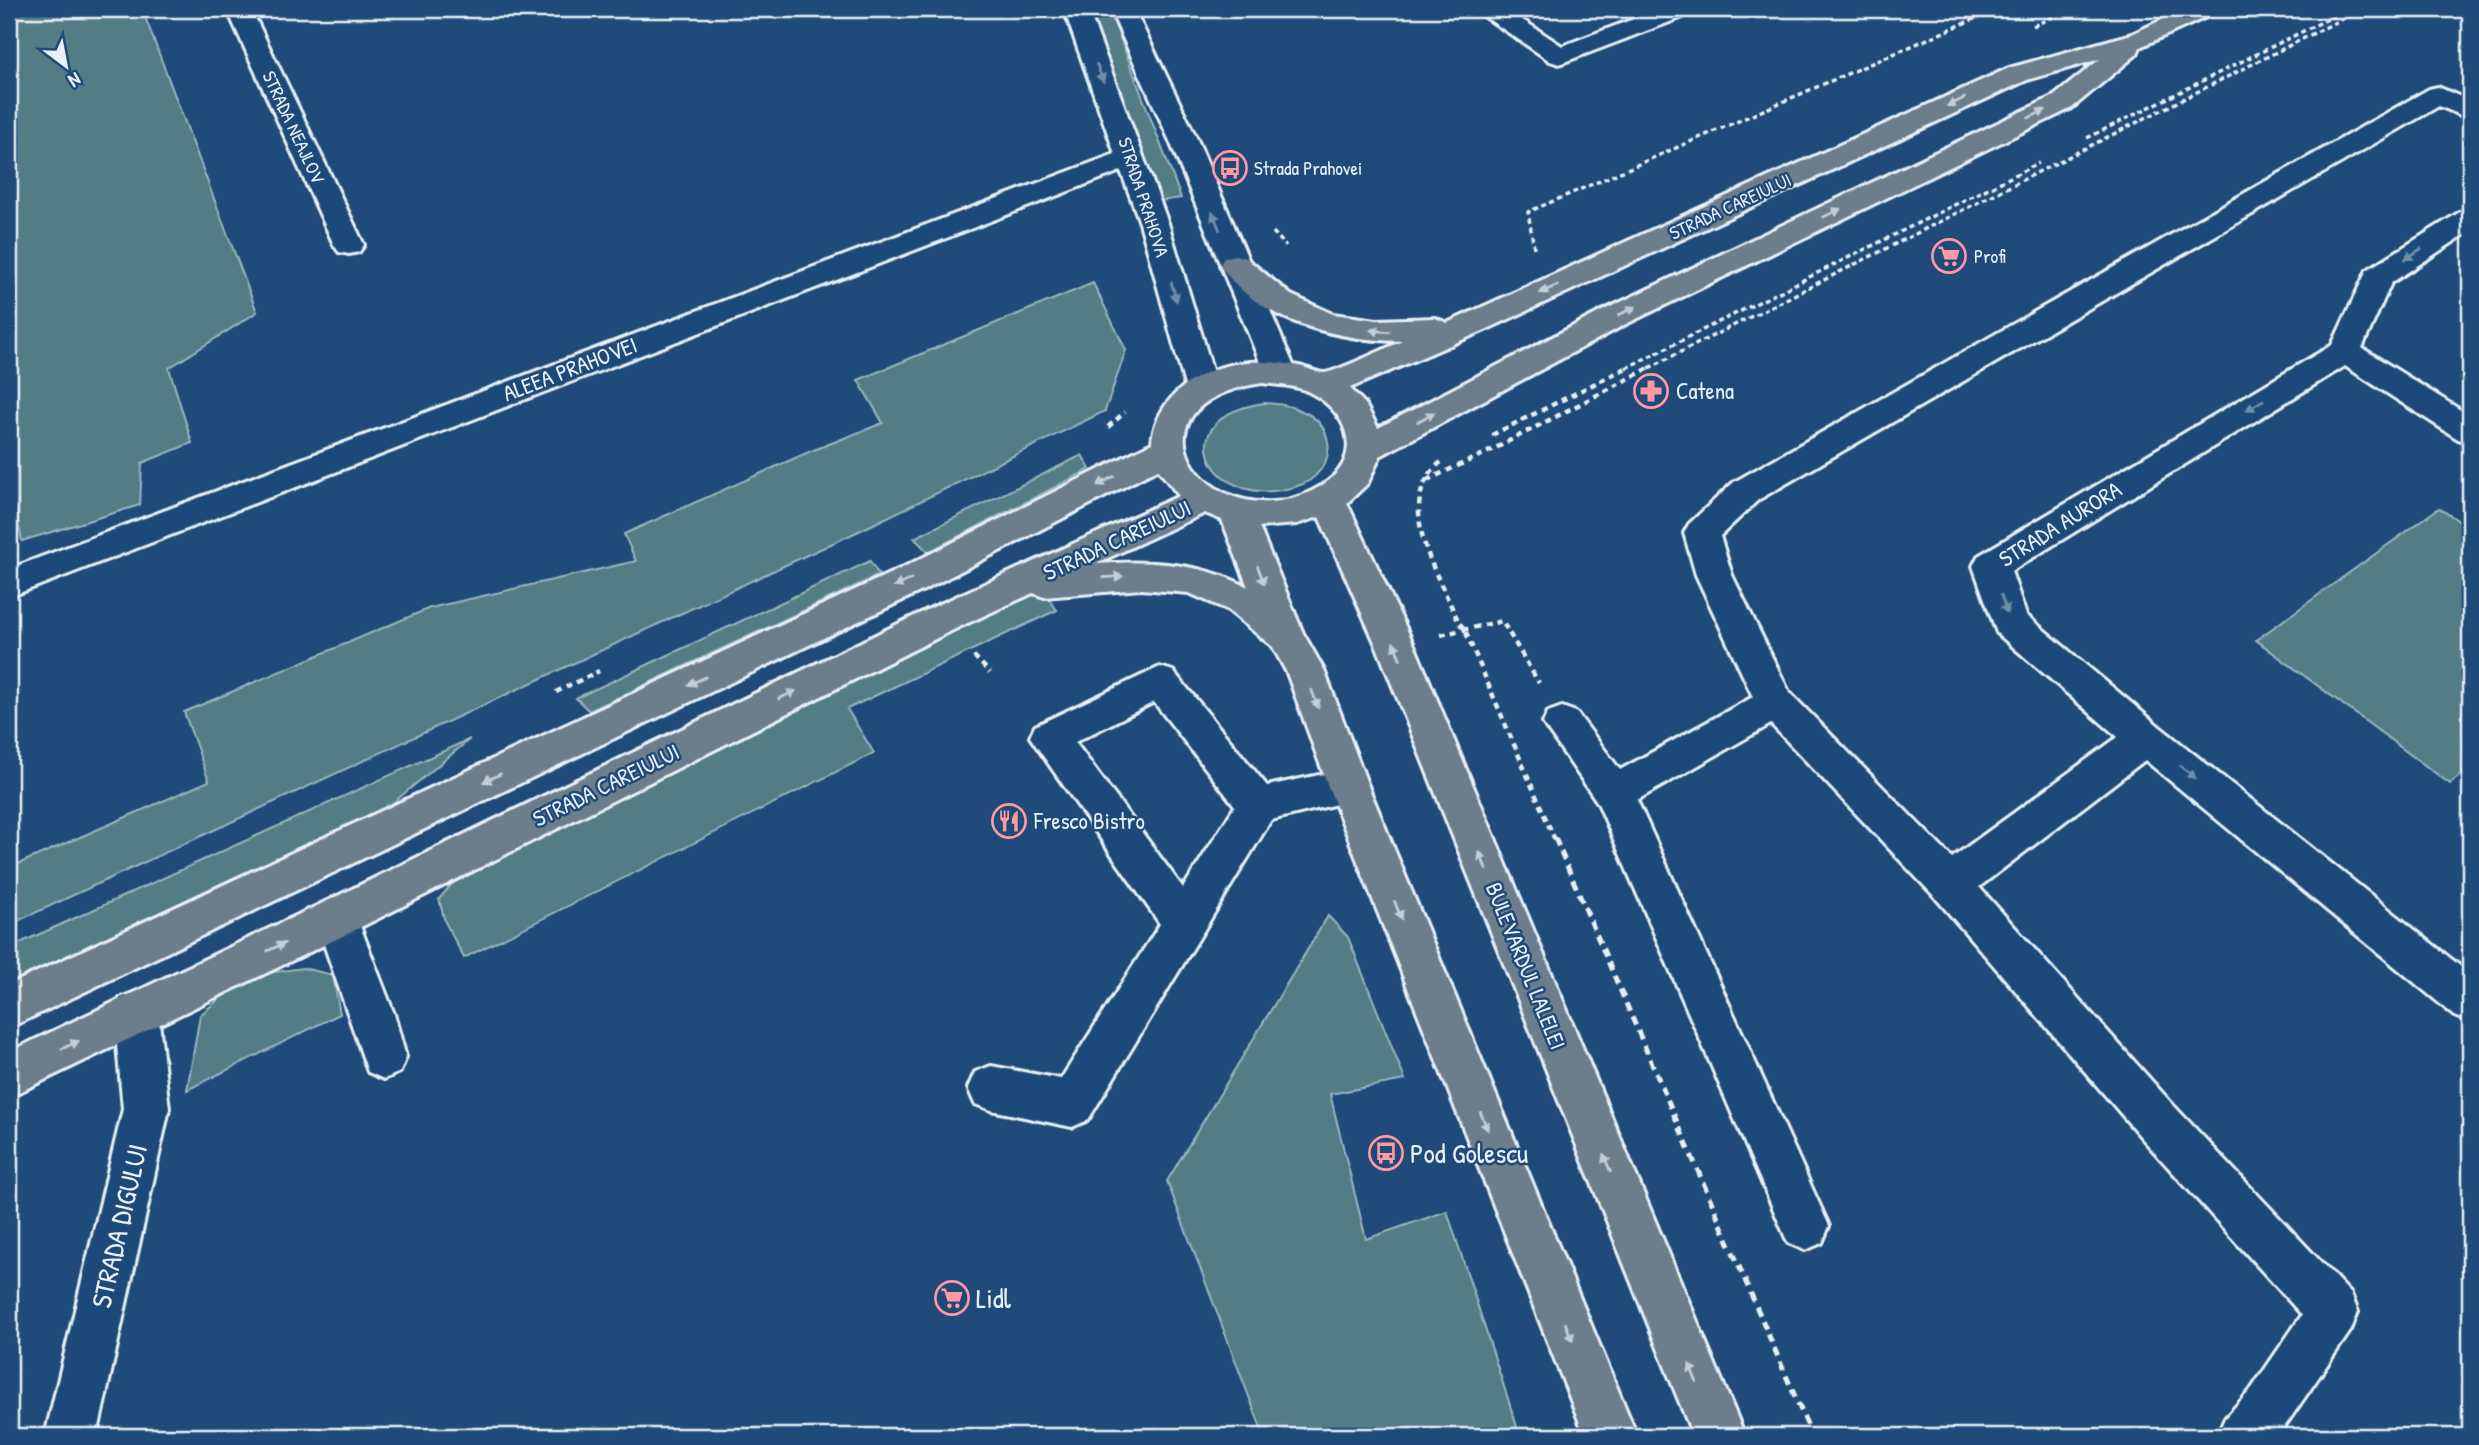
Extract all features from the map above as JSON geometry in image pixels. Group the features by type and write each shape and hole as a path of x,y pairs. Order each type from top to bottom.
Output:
{"main road":[{"name":"STRADA CAREIULUI","path":"1324,386 1472,324 2018,74 2140,39 2204,9"},
{"name":"STRADA CAREIULUI","path":"1365,449 1613,318 2063,102 2140,39"},
{"path":"1235,265 1283,306 1317,321 1355,329 1396,332 1472,324"},
{"path":"1262,372 1294,376 1324,386 1347,403 1362,425 1365,449 1357,472 1339,491 1314,506 1282,513 1221,505 1193,491 1175,471 1167,450 1169,428 1180,407 1202,389 1230,377 1262,372"},
{"path":"9,1007 915,578 1167,450"},
{"name":"BULEVARDUL LALELEI","path":"1328,498 1396,648 1719,1436"},
{"path":"1221,505 1305,670 1348,786 1611,1436"},
{"name":"STRADA CAREIULUI","path":"9,1074 336,918 944,618 1021,584 1221,505"},
{"path":"1021,584 1130,576 1177,577 1206,583 1234,596 1286,637"}],"street":[{"name":"STRADA NEAJLOV","path":"239,9 349,245"},
{"name":"STRADA PRAHOVA","path":"1076,9 1132,156 1202,389"},
{"path":"1122,9 1183,139 1281,374"},
{"path":"1489,9 1559,56 1682,9"},
{"path":"2243,1436 2268,1409 2333,1312 2157,1121 1950,884 1775,703 1714,575 1700,533 1746,491 2438,95 2470,111"},
{"name":"ALEEA PRAHOVEI","path":"9,583 1132,156"},
{"path":"2470,218 2378,277 2345,352 2470,431"},
{"name":"STRADA AURORA","path":"2345,352 1991,566 2010,623 2470,1000"},
{"path":"1184,923 1049,737 1160,682 1258,805"},
{"path":"1614,793 1775,703"},
{"path":"1562,723 1614,793 1805,1226"},
{"path":"1950,884 2146,737"},
{"path":"991,1087 1072,1104 1258,805 1348,786"},
{"path":"336,918 372,1014 384,1057"},
{"name":"STRADA DIGULUI","path":"71,1436 146,1109 136,1013"}],"path":[{"path":"1534,248 1528,212 1997,9"},
{"path":"2076,144 2348,9"},
{"path":"1426,480 1488,452 2362,9"},
{"path":"1486,438 2039,163"},
{"path":"1265,224 1292,253"},
{"path":"1108,428 1129,410"},
{"path":"1444,460 1432,470 1426,480 1418,502 1419,523 1459,623 1464,628 1812,1436"},
{"path":"1464,628 1502,621 1562,723"},
{"path":"565,686 603,670"}],"green space":[{"path":"9,9 142,9 257,312 169,368 192,443 142,463 140,505 22,541 9,478"},
{"path":"1082,9 1109,9 1181,198 1161,201"},
{"path":"1093,283 1126,350 1105,411 859,531 9,925 9,868 209,781 184,712 430,608 636,561 624,534 811,451 883,423 858,380"},
{"path":"1265,403 1302,411 1312,416 1324,431 1328,440 1327,458 1315,476 1306,483 1286,489 1259,491 1236,485 1219,473 1209,458 1207,441 1215,424 1234,411"},
{"path":"1082,455 1090,469 928,552 914,538"},
{"path":"2439,508 2470,528 2470,767 2450,784 2256,640"},
{"path":"870,561 879,575 589,711 576,698"},
{"path":"1041,588 1057,610 847,709 874,753 464,958 445,922 439,899 463,871"},
{"path":"470,739 377,816 9,988 9,948"},
{"path":"1328,916 1348,937 1405,1080 1330,1094 1366,1239 1447,1211 1520,1436 1264,1436 1167,1181"},
{"path":"303,968 333,975 340,1014 187,1090 200,1015 247,976"}],"place":[{"name":"Strada Prahovei","path":"1230,168"},
{"name":"Profi","path":"1949,256"},
{"name":"Catena","path":"1651,391"},
{"name":"Fresco Bistro","path":"1009,821"},
{"name":"Pod Golescu","path":"1386,1153"},
{"name":"Lidl","path":"952,1298"}]}
